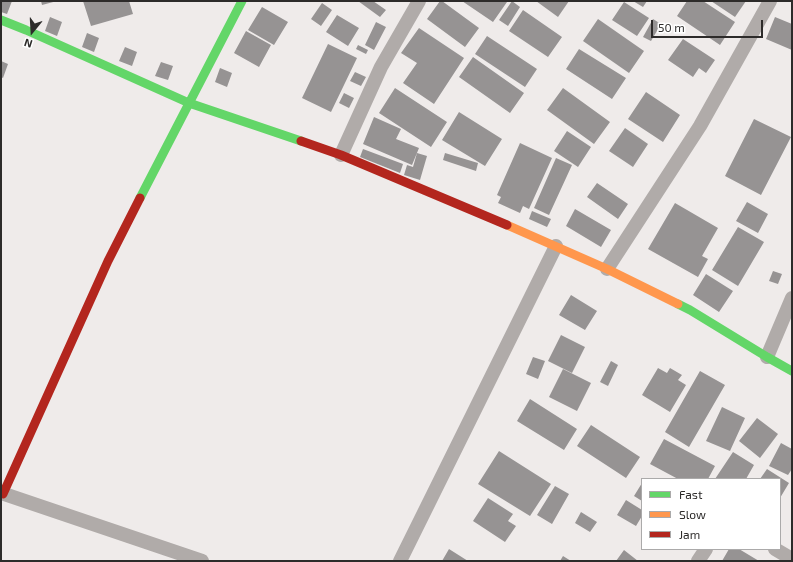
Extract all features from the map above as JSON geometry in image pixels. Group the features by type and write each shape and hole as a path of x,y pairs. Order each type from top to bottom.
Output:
{"street":[{"path":"202,561 2,493 108,261 242,1"},
{"path":"341,155 381,67 419,1"},
{"path":"607,269 700,126 770,1"},
{"path":"1,20 189,103 341,155 556,246 607,269 690,310 792,371"},
{"path":"405,559 556,246"},
{"path":"767,357 792,298"},
{"path":"698,561 705,550"},
{"path":"777,550 792,559"}],"building":[{"path":"1,1 12,1 7,14 1,12"},
{"path":"41,1 57,1 42,5"},
{"path":"83,1 129,1 133,14 91,26"},
{"path":"358,1 373,1 386,10 380,17"},
{"path":"440,1 479,28 465,47 427,19"},
{"path":"462,1 506,1 507,2 493,22"},
{"path":"512,1 520,7 508,26 499,20"},
{"path":"536,1 569,1 558,17"},
{"path":"633,1 647,1 643,7"},
{"path":"687,1 703,1 735,22 720,45 677,16"},
{"path":"711,1 746,1 735,17"},
{"path":"624,2 649,18 637,36 612,20"},
{"path":"322,3 332,10 321,26 311,19"},
{"path":"262,7 288,22 274,45 248,30"},
{"path":"523,10 562,37 548,57 509,31"},
{"path":"337,15 359,28 348,46 326,32"},
{"path":"50,17 62,22 57,36 45,31"},
{"path":"775,17 792,24 792,50 766,39"},
{"path":"598,19 644,51 629,73 583,41"},
{"path":"653,19 661,24 651,41 643,37"},
{"path":"376,22 386,27 374,50 365,45"},
{"path":"419,28 464,58 434,104 403,83 417,63 401,53"},
{"path":"246,31 271,45 259,67 234,53"},
{"path":"87,33 99,38 94,52 82,47"},
{"path":"487,36 537,69 525,87 475,54"},
{"path":"683,39 715,60 706,73 699,68 693,77 668,60"},
{"path":"328,44 357,58 331,112 302,98"},
{"path":"358,45 368,50 366,54 356,49"},
{"path":"125,47 137,52 132,66 119,61"},
{"path":"579,49 626,78 612,99 566,69"},
{"path":"473,57 524,93 510,113 459,77"},
{"path":"1,61 8,64 3,78 1,77"},
{"path":"161,62 173,66 168,80 155,76"},
{"path":"220,68 232,73 227,87 215,82"},
{"path":"355,72 366,77 361,86 350,81"},
{"path":"395,88 447,122 431,147 379,113"},
{"path":"563,88 610,122 594,144 547,110"},
{"path":"646,92 680,115 663,142 628,119"},
{"path":"344,93 354,98 349,108 339,103"},
{"path":"459,112 502,139 485,166 442,140"},
{"path":"374,117 401,129 396,139 419,148 412,165 363,144"},
{"path":"754,119 791,137 761,195 725,176"},
{"path":"625,128 648,144 633,167 609,151"},
{"path":"567,131 591,147 578,167 554,151"},
{"path":"520,143 552,158 529,209 523,206 520,213 498,203 501,197 497,195"},
{"path":"363,149 403,164 400,173 360,157"},
{"path":"417,153 427,156 420,180 404,175 407,165 413,167"},
{"path":"445,153 478,163 476,171 443,160"},
{"path":"556,158 572,165 549,215 534,208"},
{"path":"597,183 628,204 618,219 587,197"},
{"path":"747,202 768,214 758,233 736,221"},
{"path":"675,203 718,228 702,256 708,259 698,277 648,249"},
{"path":"575,209 611,230 601,247 566,226"},
{"path":"532,211 551,219 547,227 529,219"},
{"path":"738,227 764,242 738,286 712,270"},
{"path":"773,271 782,274 778,284 769,281"},
{"path":"706,274 733,291 719,312 693,295"},
{"path":"571,295 597,311 585,330 559,315"},
{"path":"561,335 585,347 572,373 548,361"},
{"path":"533,357 545,361 538,379 526,374"},
{"path":"611,361 618,365 608,386 600,382"},
{"path":"658,368 667,373 670,368 682,375 678,380 686,385 670,412 642,395"},
{"path":"563,369 591,383 577,411 549,397"},
{"path":"700,371 725,385 689,447 665,432"},
{"path":"530,399 577,429 564,450 517,421"},
{"path":"722,407 745,418 730,451 706,441"},
{"path":"757,418 778,434 760,458 739,441"},
{"path":"591,425 640,457 626,478 577,446"},
{"path":"664,439 715,466 709,478 676,478 650,464"},
{"path":"781,443 792,449 792,469 788,475 769,466"},
{"path":"499,451 551,484 530,516 478,484"},
{"path":"733,452 754,465 747,478 716,478"},
{"path":"767,469 789,483 781,496 781,478 761,478"},
{"path":"641,485 641,500 634,496"},
{"path":"555,486 569,494 552,524 537,515"},
{"path":"488,498 513,514 508,521 516,526 505,542 473,521"},
{"path":"626,500 641,509 641,518 636,526 617,515"},
{"path":"581,512 597,522 590,532 575,523"},
{"path":"449,549 468,561 442,561"},
{"path":"624,550 638,561 616,561"},
{"path":"728,550 741,550 759,561 722,561"},
{"path":"563,556 571,561 560,561"}],"traffic: fast":[{"path":"140,198 242,1"},
{"path":"1,20 189,103 301,141"},
{"path":"678,304 792,371"}],"traffic: slow":[{"path":"507,225 607,269 678,304"}],"traffic: jam":[{"path":"301,141 341,155 507,225"},
{"path":"3,494 108,261 140,198"}]}
